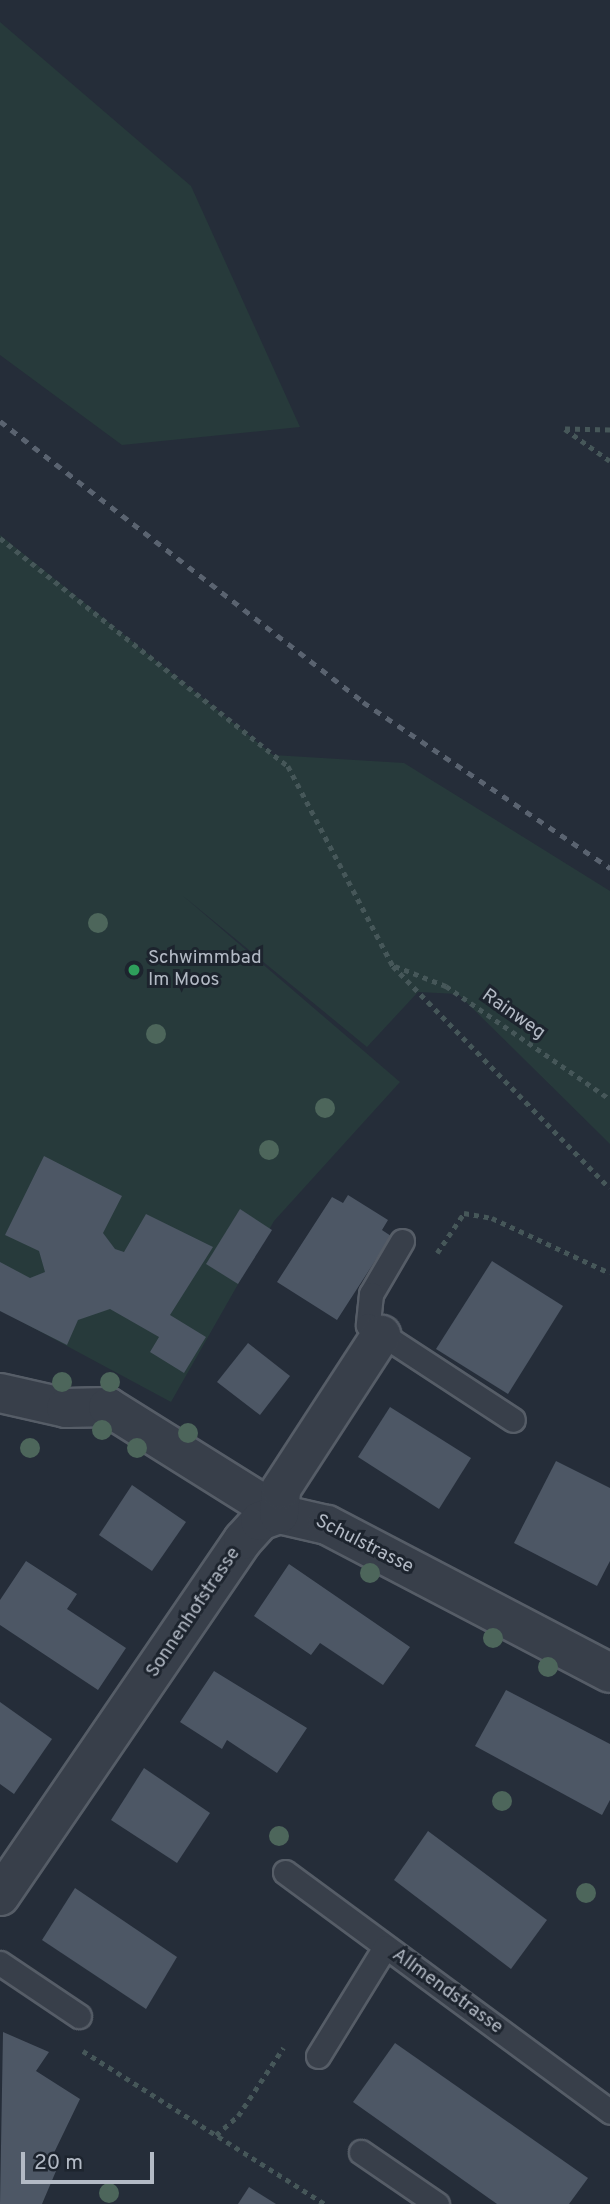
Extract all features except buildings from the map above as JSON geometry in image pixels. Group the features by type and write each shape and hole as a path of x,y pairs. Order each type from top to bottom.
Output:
{"street":[{"path":"279,1514 281,1489 382,1335"},
{"name":"Schulstrasse","path":"0,1393 66,1408 108,1407 279,1514 327,1525 610,1673"},
{"name":"Sonnenhofstrasse","path":"0,1896 243,1540 261,1521 279,1514"}],"lane":[{"path":"402,1241 371,1294 368,1325 513,1420"},
{"name":"Allmendstrasse","path":"285,1872 610,2112"},
{"path":"318,2056 385,1947"},
{"path":"0,1963 79,2016"},
{"path":"361,2152 437,2204"}],"path":[{"path":"610,430 565,429 610,461"},
{"path":"0,538 288,766 393,966 610,1188"},
{"name":"Rainweg","path":"393,966 446,986 610,1099"},
{"path":"464,1213 492,1218 610,1273"},
{"path":"216,2135 238,2116 288,2040"},
{"path":"79,2048 325,2204"}],"shaded area":[{"path":"0,22 191,186 300,427 122,445 0,355"},
{"path":"0,535 273,755 404,763 610,891 610,1144 458,994 418,992 367,1047 182,895 400,1082 274,1221 171,1402 0,1310"}],"railway":[{"path":"0,421 363,702 610,868"}],"place":[{"name":"Schwimmbad Im Moos","path":"134,970"}]}
